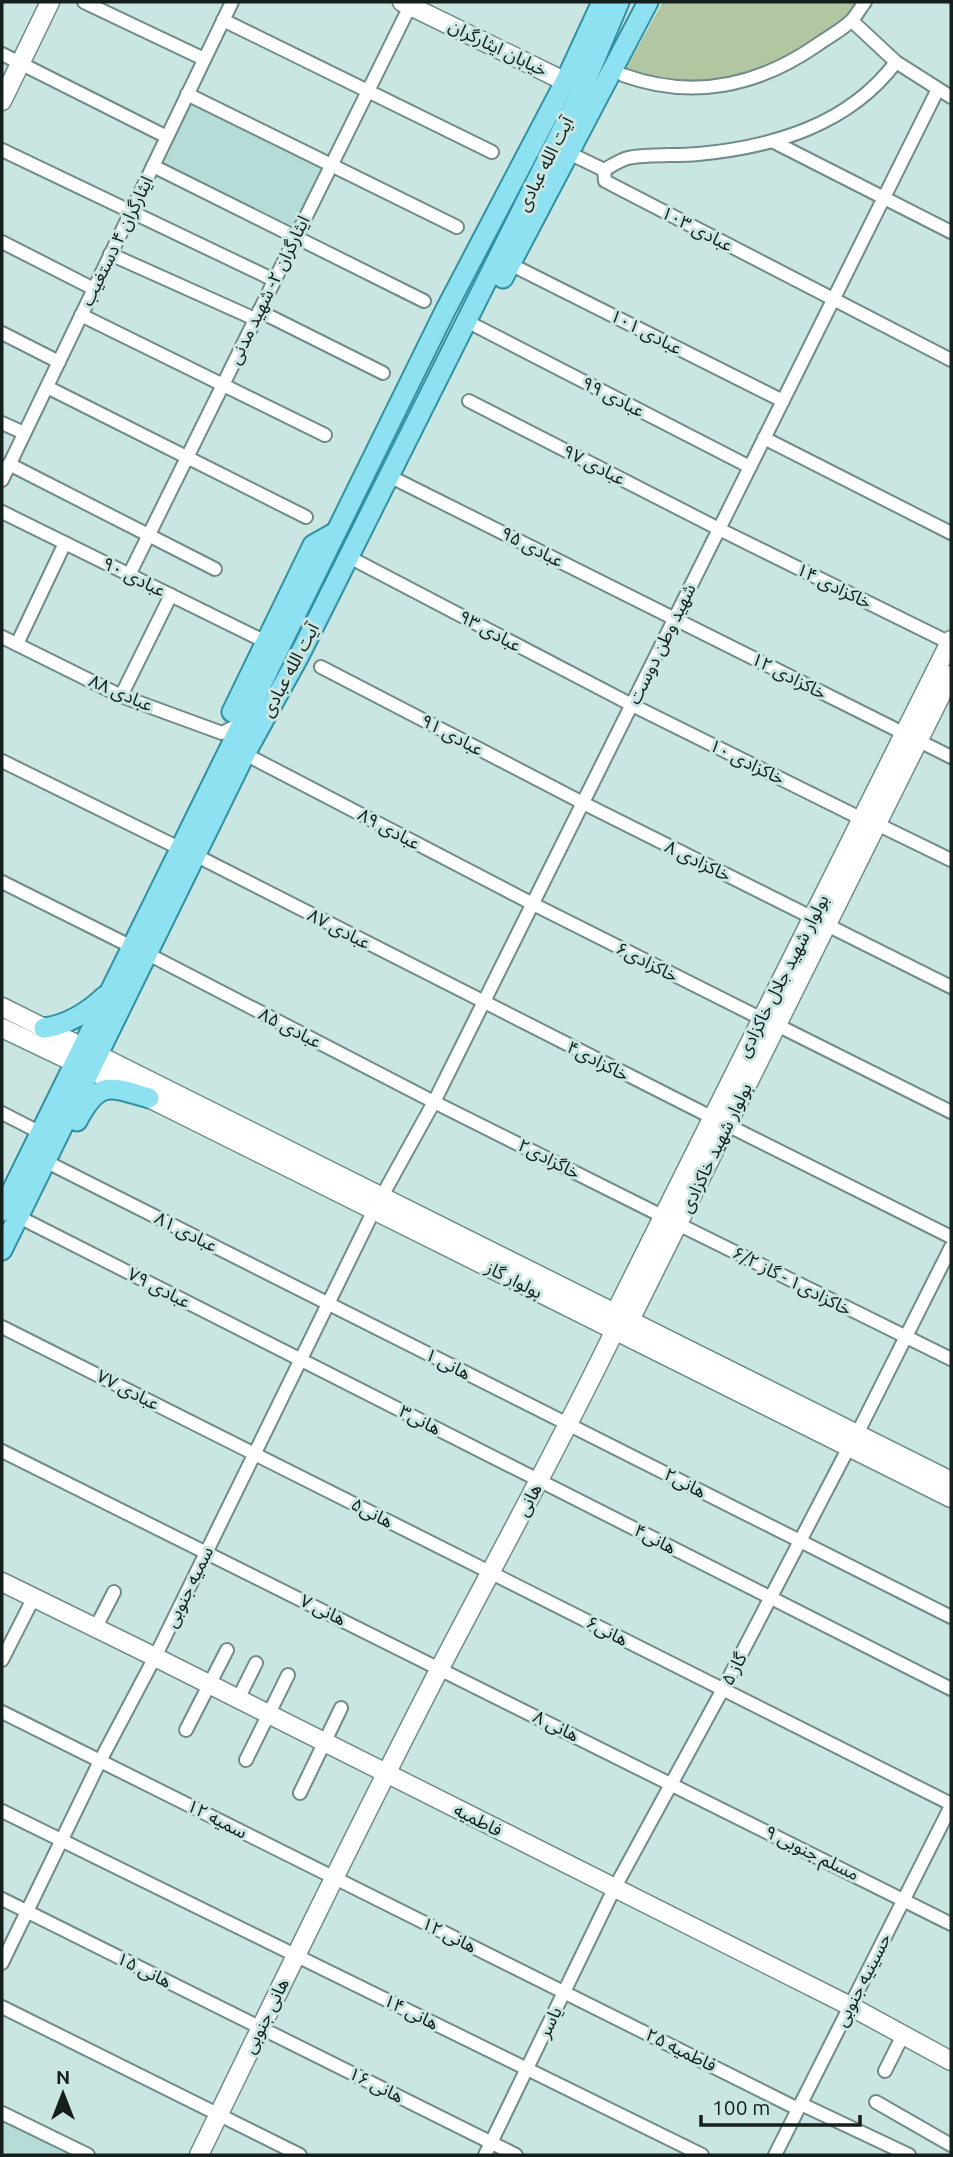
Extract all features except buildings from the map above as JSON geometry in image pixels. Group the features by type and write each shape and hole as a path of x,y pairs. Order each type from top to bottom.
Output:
{"main road":[{"path":"567,84 593,2"},
{"path":"567,84 602,2"},
{"path":"567,84 619,2"},
{"path":"435,384 453,368 648,2"},
{"name":"آیت الله عبادی","path":"188,852 251,704 273,644 336,532 414,374 433,306 513,162 567,84"},
{"name":"آیت الله عبادی","path":"10,1214 6,1190 49,1137 188,852 299,656 435,384 567,84"},
{"path":"222,733 247,682 273,644 299,656"},
{"path":"247,682 251,704"},
{"name":"آیت الله عبادی","path":"86,1058 111,991 139,950"},
{"path":"44,1028 74,1020 94,1007 111,991"},
{"path":"49,1137 60,1135 75,1125 87,1102 101,1091 115,1089 149,1098"},
{"name":"آیت الله عبادی","path":"2,1250 10,1214 45,1161 49,1137"}],"street":[{"path":"2,101 50,2"},
{"path":"84,2 204,60"},
{"name":"ایثارگران ۴ دستغیب","path":"2,480 232,2"},
{"path":"623,75 651,85 684,88 723,86 779,68 804,54 852,20 865,2"},
{"name":"خیابان ایثارگران","path":"406,4 567,84"},
{"name":"ایثارگران ۲- شهید مدنی","path":"129,575 331,166 406,4"},
{"path":"223,20 492,152"},
{"path":"852,20 896,62 951,97"},
{"path":"2,54 167,137"},
{"path":"604,170 628,158 700,154 774,142 813,128 851,107 881,82 896,62"},
{"name":"شهید وطن دوست","path":"378,1203 434,1102 938,89"},
{"path":"187,94 457,227"},
{"path":"774,142 951,232"},
{"path":"2,149 274,280"},
{"name":"عبادی ۱۰۳","path":"569,153 604,170 605,181 833,299"},
{"path":"153,166 424,301"},
{"path":"2,242 94,289"},
{"path":"110,254 257,315 383,373"},
{"name":"عبادی ۱۰۱","path":"510,264 783,401"},
{"path":"833,299 951,360"},
{"path":"82,314 325,435"},
{"name":"عبادی ۹۹","path":"476,326 750,467"},
{"path":"2,333 59,362"},
{"path":"47,387 306,517"},
{"name":"عبادی ۹۷","path":"469,401 719,529"},
{"path":"2,423 24,433"},
{"path":"764,438 951,533"},
{"path":"9,464 215,569"},
{"name":"عبادی ۹۵","path":"389,476 674,619"},
{"name":"عبادی ۹۰","path":"2,512 273,644"},
{"name":"خاکزادی ۱۴","path":"719,529 950,642"},
{"path":"17,644 65,543"},
{"name":"عبادی ۹۳","path":"349,557 632,705"},
{"path":"121,696 171,595"},
{"name":"خاکزادی ۱۲","path":"674,619 951,757"},
{"name":"عبادی ۸۸","path":"2,637 121,696 222,733"},
{"name":"بولوار شهید جلال خاکزادی","path":"620,1321 912,737 950,642"},
{"name":"عبادی ۹۱","path":"321,667 583,803"},
{"path":"912,737 951,675"},
{"name":"خاکزادی ۱۰","path":"632,705 951,860"},
{"path":"222,733 242,722"},
{"name":"عبادی ۸۹","path":"245,754 533,904"},
{"name":"عبادی ۸۷","path":"2,761 188,852 483,1003"},
{"name":"خاکزادی ۸","path":"583,803 951,987"},
{"name":"عبادی ۸۵","path":"2,882 434,1102"},
{"name":"خاکزادی۶","path":"533,904 951,1112"},
{"name":"خاکزادی۴","path":"483,1003 951,1237"},
{"path":"2,1007 44,1028 86,1058"},
{"path":"2,1027 86,1058"},
{"name":"بولوار گاز","path":"86,1058 149,1098 378,1203"},
{"name":"بولوار گاز","path":"86,1058 620,1321 853,1440 951,1498"},
{"name":"خاگزادی۲","path":"434,1102 671,1220"},
{"path":"2,1113 49,1137"},
{"name":"عبادی ۸۱","path":"45,1161 328,1303"},
{"name":"سمیه جنوبی","path":"2,1963 378,1203"},
{"name":"عبادی ۷۹","path":"10,1214 300,1360"},
{"name":"خاکزادی۱ - گاز ۶/۲","path":"671,1220 951,1359"},
{"name":"گاز ۵","path":"614,1889 801,1541 951,1247"},
{"name":"هانی ۱","path":"328,1303 569,1424"},
{"name":"هانی","path":"387,1774 620,1321"},
{"name":"عبادی ۷۷","path":"2,1327 254,1454"},
{"name":"هانی۳","path":"300,1360 540,1481"},
{"name":"هانی۲","path":"569,1424 951,1617"},
{"name":"بولوار گاز","path":"853,1440 951,1481"},
{"name":"هانی ۷","path":"2,1451 440,1668"},
{"name":"هانی۵","path":"254,1454 491,1573"},
{"name":"هانی۴","path":"540,1481 951,1689"},
{"name":"هانی۶","path":"491,1573 951,1805"},
{"name":"فاطمیه","path":"2,1583 96,1627 850,2006 951,2061"},
{"path":"96,1627 114,1592"},
{"path":"2,1660 34,1597"},
{"path":"186,1730 227,1650"},
{"path":"238,1699 256,1663"},
{"name":"هانی ۸","path":"440,1668 672,1784"},
{"path":"246,1760 288,1675"},
{"path":"300,1793 341,1708"},
{"name":"سمیه ۱۲","path":"2,1712 334,1878"},
{"name":"هانی جنوبی","path":"199,2155 387,1774"},
{"name":"مسلم جنوبی ۹","path":"672,1784 951,1924"},
{"name":"حسینیه جنوبی","path":"775,2155 951,1805"},
{"name":"هانی ۱۴","path":"2,1811 702,2155"},
{"name":"هانی ۱۲","path":"334,1878 564,1992"},
{"name":"یاسر","path":"485,2155 614,1889"},
{"name":"هانی ۱۵","path":"2,1899 261,2028"},
{"name":"فاطمیه ۲۵","path":"564,1992 799,2106 909,2155"},
{"path":"2,2007 300,2155"},
{"name":"هانی ۱۶","path":"261,2028 516,2155"},
{"path":"885,2071 903,2035"},
{"path":"876,2102 951,2145"},
{"path":"2,2113 88,2155"}],"shaded area":[{"path":"192,101 325,168 293,234 161,166"},
{"path":"2,2120 72,2155 2,2155"}],"green space":[{"path":"663,2 870,2 829,44 789,70 745,86 722,91 675,93 639,87 620,79"}]}
